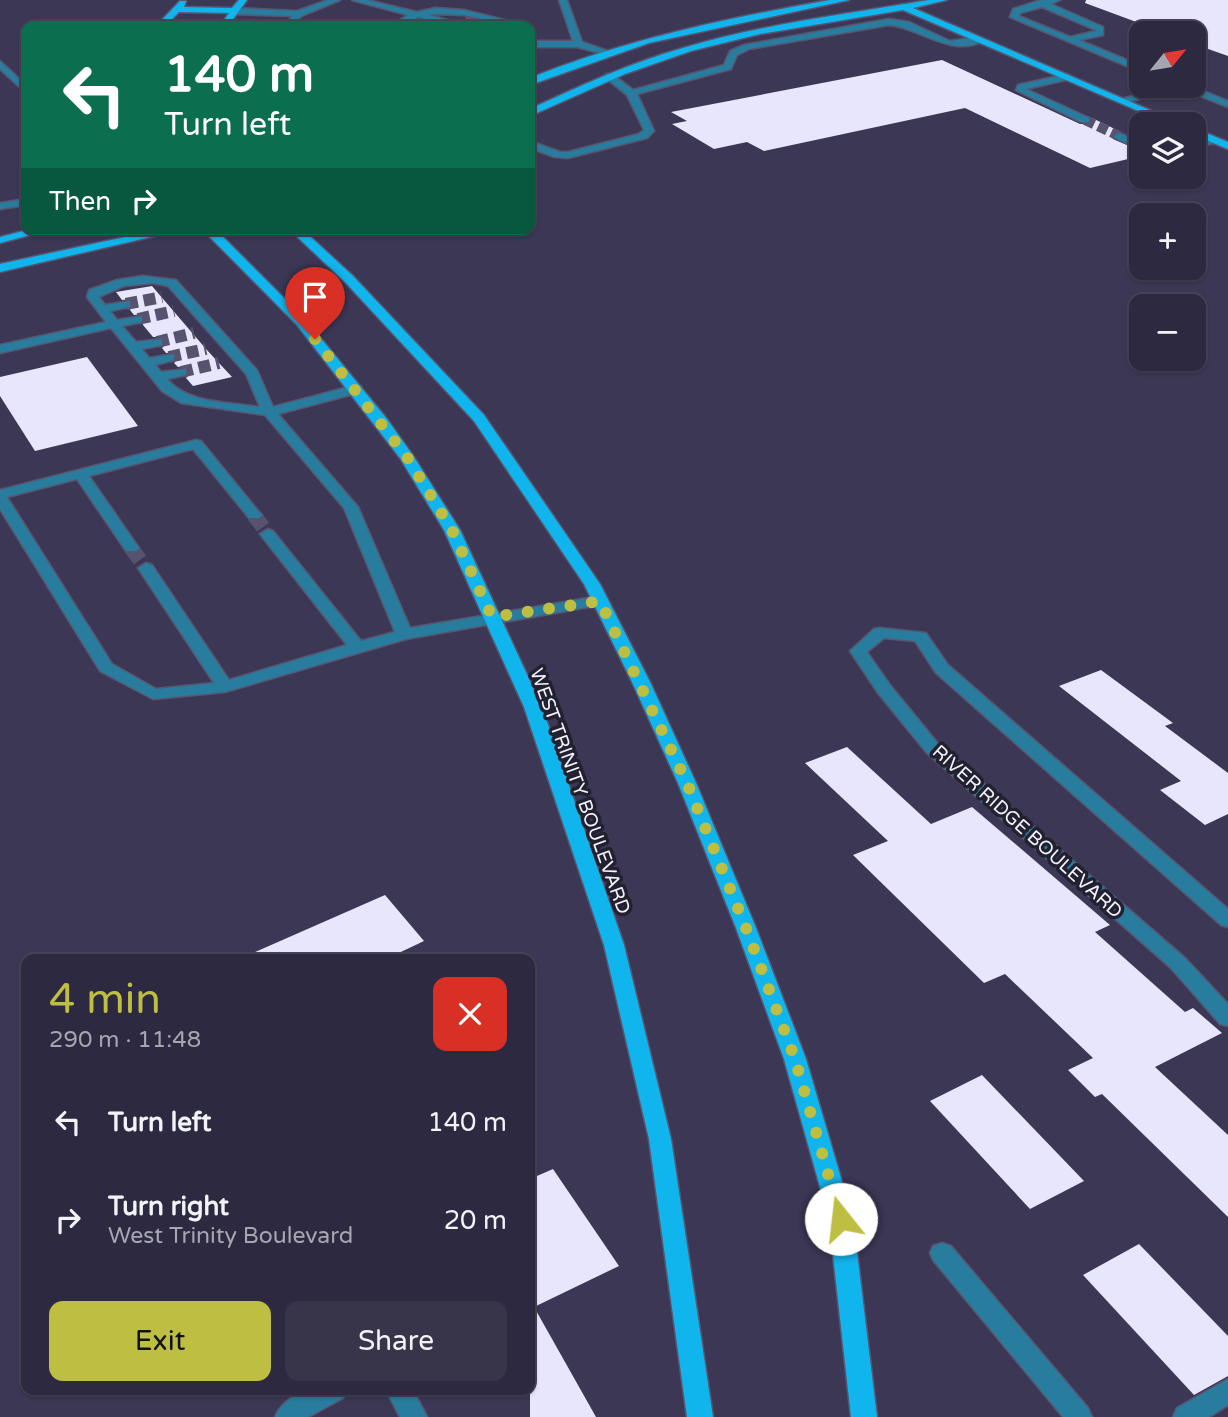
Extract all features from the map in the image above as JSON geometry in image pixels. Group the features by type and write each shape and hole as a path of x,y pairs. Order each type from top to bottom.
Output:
{"main road":[{"path":"165,21 185,0"},
{"path":"227,21 243,0"},
{"path":"535,80 605,53 677,32 845,0"},
{"path":"887,0 1150,112"},
{"path":"535,111 609,76 656,58 734,38 943,0"},
{"path":"177,9 233,11"},
{"path":"1206,136 1228,146"},
{"path":"0,240 21,235"},
{"path":"0,268 151,235"},
{"name":"WEST TRINITY BOULEVARD","path":"214,235 301,322 407,457 452,530 533,707 614,945 660,1139 700,1417"},
{"path":"301,235 349,279 479,418 545,512 600,601 687,783 795,1059 841,1219 864,1417"}],"street":[{"path":"233,11 298,14 336,0"},
{"path":"356,0 436,21"},
{"path":"563,0 578,44"},
{"path":"1056,0 1022,7 1016,11 1014,17 1129,64"},
{"path":"1040,3 1100,29 1100,33 1068,40"},
{"path":"401,21 410,13 446,7 505,21"},
{"path":"410,13 436,13 466,19"},
{"path":"410,13 410,21"},
{"path":"293,21 298,14"},
{"path":"631,93 728,67 733,53 747,47 889,22 906,24 949,44 980,40"},
{"path":"535,44 578,44 605,53"},
{"path":"0,64 21,85"},
{"path":"0,77 11,75"},
{"path":"535,146 559,155 568,155 643,136 649,131 631,93 609,76"},
{"path":"1067,77 1021,87 1021,90 1085,120"},
{"path":"1206,95 1228,104"},
{"path":"1122,100 1131,98"},
{"path":"1119,136 1129,141"},
{"path":"1206,142 1214,140"},
{"path":"0,206 21,203"},
{"path":"356,389 269,412 186,400 158,377 102,309 93,293 147,279 162,279 172,283 251,373 269,412 351,507 404,634"},
{"path":"162,296 180,292"},
{"path":"102,309 126,304"},
{"path":"178,316 197,312"},
{"path":"0,349 142,324"},
{"path":"194,333 213,329"},
{"path":"133,347 157,342"},
{"path":"206,349 226,344"},
{"path":"146,363 169,357"},
{"path":"219,363 239,359"},
{"path":"158,377 181,372"},
{"path":"254,515 196,444 0,495 106,667 153,694 225,687 404,634 492,617 600,601"},
{"path":"80,473 131,548"},
{"path":"268,534 358,648"},
{"path":"146,568 225,687"},
{"name":"RIVER RIDGE BOULEVARD","path":"1228,920 942,668 920,637 880,633 859,651 884,689 933,748 1178,963 1228,1018"},
{"path":"942,1253 1079,1417"},
{"path":"1186,1417 1228,1391"},
{"path":"288,1417 305,1404 324,1395"},
{"path":"402,1395 414,1417"}],"building":[{"path":"1086,0 1228,0 1228,56 1206,48 1206,21 1134,21 1085,3"},
{"path":"942,60 1080,124 1091,124 1092,118 1119,131 1111,135 1113,139 1129,146 1129,159 1090,168 965,108 764,151 747,142 714,149 672,124 687,121 671,112"},
{"path":"152,286 232,377 193,386 186,378 189,375 188,367 178,367 174,363 177,360 176,352 166,353 162,348 165,345 164,337 153,337 143,325 144,314 134,315 130,310 132,299 122,300 116,292"},
{"path":"87,357 138,426 35,451 0,396 0,377"},
{"path":"1101,670 1173,723 1165,726 1228,773 1228,814 1205,825 1160,790 1181,781 1059,686"},
{"path":"847,747 931,824 972,807 1110,925 1095,932 1185,1012 1193,1008 1222,1033 1155,1067 1228,1135 1228,1217 1102,1094 1095,1097 1068,1070 1093,1058 1005,974 984,983 853,855 888,841 805,763"},
{"path":"385,895 424,941 397,954 250,954"},
{"path":"982,1075 1084,1181 1030,1209 930,1101"},
{"path":"553,1169 619,1266 535,1307 535,1177"},
{"path":"1139,1244 1228,1336 1228,1376 1194,1395 1083,1275"},
{"path":"535,1309 596,1417 530,1417 530,1395 535,1395"}],"tunnel":[{"path":"465,19 473,21"},
{"path":"1085,120 1119,136"},
{"path":"126,304 162,297"},
{"path":"138,319 174,311"},
{"path":"157,342 194,333"},
{"path":"169,357 206,349"},
{"path":"181,372 219,363"},
{"path":"254,515 268,534"},
{"path":"131,548 146,568"}],"route":[{"path":"315,339 407,457 452,530 492,617 600,601 687,783 746,928 795,1059 841,1219"}]}
